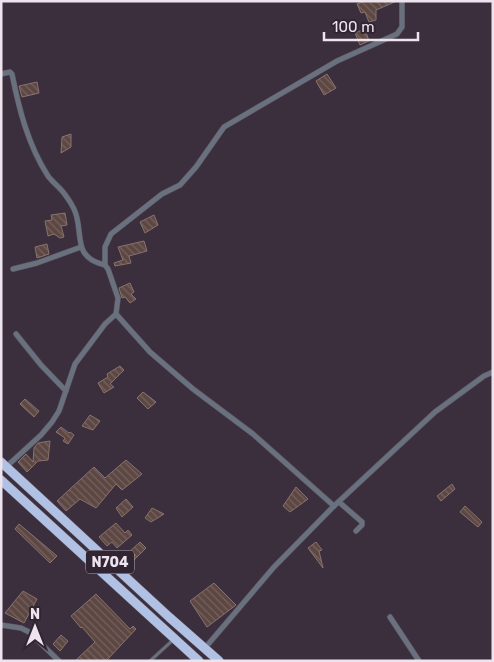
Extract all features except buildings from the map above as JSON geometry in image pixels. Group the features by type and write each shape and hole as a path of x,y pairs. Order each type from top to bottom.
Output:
{"highway":[{"name":"N704","path":"4,464 219,661"},
{"name":"N704","path":"1,480 199,661"},
{"path":"162,626 169,617"}],"street":[{"path":"4,464 41,435 52,422 59,412 75,364 105,324 116,314 118,298 105,265 105,247 111,234 162,194 180,185 196,167 224,127 336,61 397,34 402,27 402,1"},
{"path":"1,74 10,72 12,74 19,111 34,149 48,177 66,196 75,212 81,247 88,258 95,263 105,265"},
{"path":"14,269 38,263 81,247"},
{"path":"116,314 157,358 193,389 253,434 336,504 362,522 362,525 356,530"},
{"path":"16,334 41,365 66,390"},
{"path":"205,648 274,567 336,504 435,412 484,376 493,372"},
{"path":"390,617 419,661"},
{"path":"1,625 21,628 29,632 59,661"}],"lane":[{"path":"150,661 176,639"}]}
